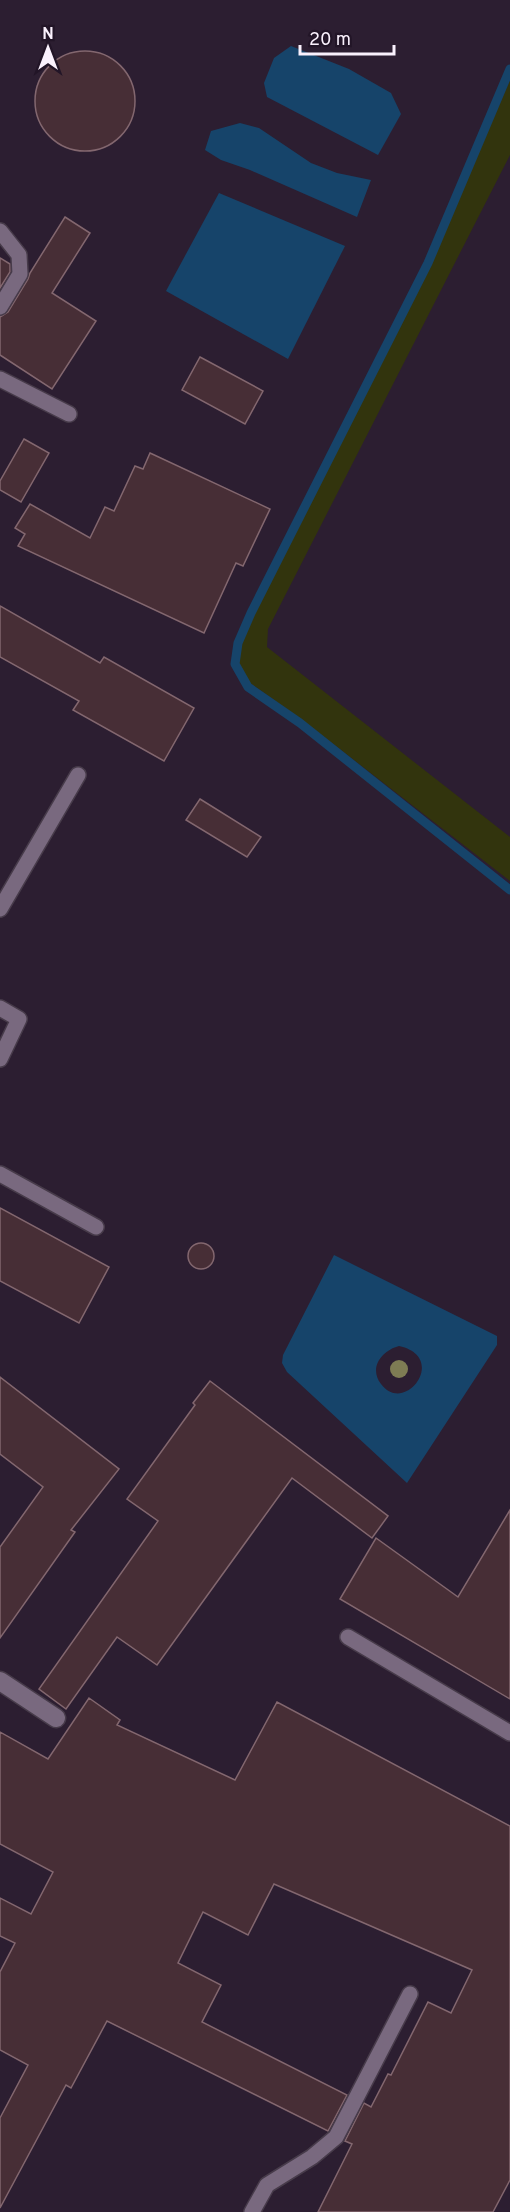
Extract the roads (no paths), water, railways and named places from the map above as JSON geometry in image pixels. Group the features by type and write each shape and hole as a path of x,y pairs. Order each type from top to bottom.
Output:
{"street":[{"path":"0,1681 56,1718"}],"lane":[{"path":"0,231 19,255 20,274 0,307"},
{"path":"0,380 69,414"},
{"path":"0,909 6,884 78,775"},
{"path":"0,1008 19,1019 0,1059"},
{"path":"0,1174 96,1227"},
{"path":"348,1637 510,1733"},
{"path":"252,2212 267,2185 312,2157 336,2137 410,1994"}],"water":[{"path":"291,46 349,69 391,93 401,114 378,155 267,97 264,83 274,58"},
{"path":"240,123 259,128 311,163 337,173 371,180 357,217 250,170 221,160 205,150 211,131"},
{"path":"219,193 345,246 288,359 166,291"},
{"path":"334,1255 497,1336 497,1345 407,1483 287,1372 282,1363 283,1355","holes":["399,1346 414,1352 421,1361 422,1371 418,1381 410,1389 401,1393 391,1392 377,1378 379,1360 388,1351"]}],"waterway":[{"path":"510,69 428,263 251,613 238,643 235,664 248,687 300,723 510,890"}]}
